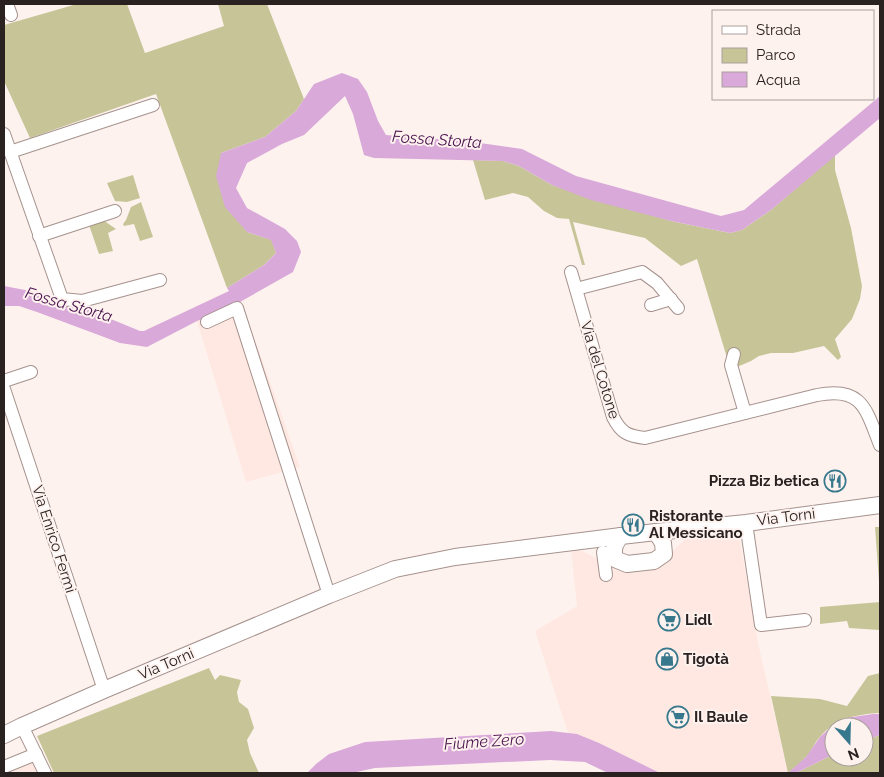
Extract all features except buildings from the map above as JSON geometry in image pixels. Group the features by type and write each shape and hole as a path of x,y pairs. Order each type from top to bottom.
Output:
{"main road":[{"name":"Via Torni","path":"4,735 104,690 395,569 455,557 578,543 621,536 746,523 880,505"},
{"name":"Via Torni","path":"578,543 627,564 654,561 664,554 676,540 692,529"},
{"path":"656,532 663,543 664,554"},
{"path":"609,555 621,536"}],"street":[{"path":"10,152 153,105"},
{"path":"4,134 62,299 82,301 160,280"},
{"path":"39,236 115,211"},
{"name":"Via del Cotone","path":"570,272 613,417 619,429 632,437 645,438 837,392 849,395 860,402 876,424 880,445"},
{"path":"576,289 642,272 657,284 674,304 651,305"},
{"path":"207,322 236,308 329,595"},
{"path":"734,354 731,365 745,413"},
{"path":"4,381 31,372"},
{"name":"Via Enrico Fermi","path":"4,389 104,690"},
{"path":"746,523 761,625 806,620"},
{"path":"606,575 609,555"},
{"path":"22,726 46,773"},
{"path":"4,767 36,754"}],"shaded area":[{"path":"241,300 300,467 246,482 197,321 231,307"},
{"path":"738,531 758,643 788,773 660,773 599,743 577,734 568,733 535,631 577,606 571,549 582,551 618,569 655,567 688,537"},
{"path":"31,761 38,773 11,773"}],"green space":[{"path":"77,4 127,4 145,53 224,26 218,4 267,4 304,99 296,111 265,137 221,153 247,232 272,240 276,253 264,265 227,288 156,94 30,138 4,81 4,25"},
{"path":"835,155 835,170 851,228 862,286 860,299 852,319 835,339 841,357 838,360 824,346 793,353 771,353 759,356 737,367 728,361 697,259 681,266 645,238 573,222 585,265 582,265 569,219 557,218 544,211 528,197 513,193 485,200 473,160 503,161 519,166 552,185 671,221 730,233 742,230 771,210"},
{"path":"133,175 140,198 127,202 115,201 107,183"},
{"path":"141,202 153,237 140,241 134,224 124,226 123,224 131,207"},
{"path":"103,220 116,229 108,233 113,251 99,254 89,225"},
{"path":"875,527 880,527 880,595"},
{"path":"880,602 880,642 879,630 849,628 847,621 820,624 820,607"},
{"path":"209,668 215,680 220,675 241,680 237,692 239,702 248,709 254,728 247,740 250,753 259,773 54,773 37,736"},
{"path":"880,673 880,713 852,717 824,717 824,733 804,759 788,773 771,696 820,699 847,706 868,676"},
{"path":"880,735 880,773 796,773 824,759 824,767 874,767 874,737"}],"water":[{"path":"342,73 358,79 367,92 378,121 386,135 473,142 522,149 576,176 721,216 744,210 880,96 880,118 771,210 742,230 730,233 671,221 591,200 552,185 519,166 503,161 374,158 364,155 353,114 345,96 304,135 282,144 247,163 236,188 247,208 285,229 297,241 301,252 293,272 231,307 197,321 147,347 120,343 19,306 4,306 4,286 46,294 48,300 84,308 144,331 229,291 227,288 264,265 276,253 271,240 247,232 225,207 216,176 221,153 265,137 296,111 314,84"},
{"path":"880,714 880,735 874,737 874,717 853,717"},
{"name":"Fiume Zero","path":"551,731 577,734 660,773 608,773 585,762 550,760 375,768 352,773 307,773 329,754 365,742"},
{"path":"824,733 824,759 796,773 788,773 806,757"}],"place":[{"name":"Pizza Biz betica","path":"835,481"},
{"name":"Ristorante Al Messicano","path":"633,525"},
{"name":"Lidl","path":"669,620"},
{"name":"Tigotà","path":"667,659"},
{"name":"Il Baule","path":"678,717"}],"water label":[{"name":"Fossa Storta","path":"437,139"},
{"name":"Fossa Storta","path":"69,304"}]}
